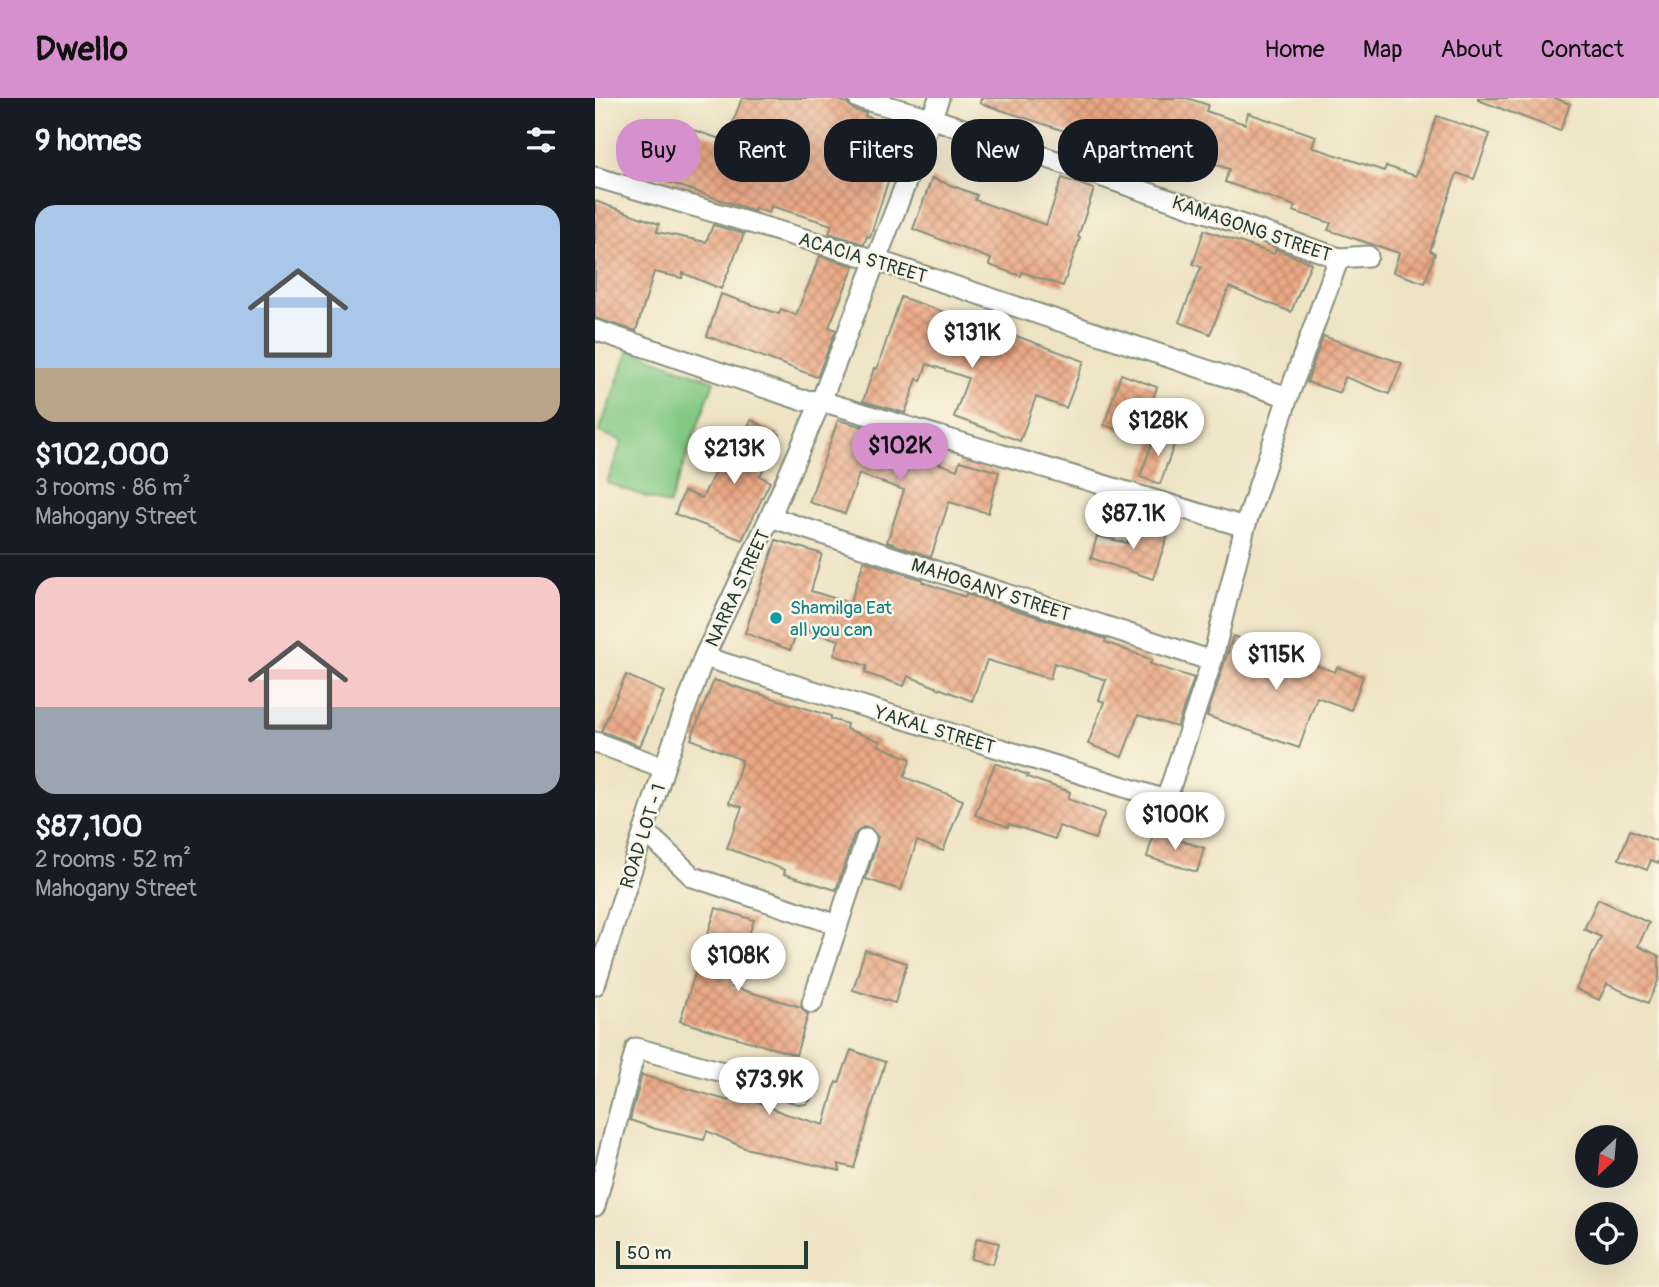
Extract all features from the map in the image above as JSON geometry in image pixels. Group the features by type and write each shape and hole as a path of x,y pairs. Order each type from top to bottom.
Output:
{"street":[{"name":"KAMAGONG STREET","path":"858,98 931,118 1339,258 1368,256"},
{"name":"NARRA STREET","path":"664,768 704,657 821,401 939,98"},
{"name":"ACACIA STREET","path":"595,177 876,260 1288,397"},
{"path":"1212,661 1245,527 1288,397 1339,258"},
{"path":"595,330 801,400 821,401 1245,527"},
{"name":"MAHOGANY STREET","path":"770,517 1212,661"},
{"name":"YAKAL STREET","path":"704,657 1166,800 1212,661"},
{"path":"595,742 664,768"},
{"name":"ROAD LOT - 1","path":"595,985 664,768"},
{"path":"644,831 693,877 838,925"},
{"path":"812,1003 866,839"},
{"path":"595,1206 636,1048 802,1094"}],"green space":[{"path":"629,349 714,381 669,505 607,483 622,441 599,432"}],"building":[{"path":"742,98 833,98 874,119 824,119 824,182 888,182 870,237 867,236 864,244 829,233 832,225 771,206 769,213 755,208 754,211 668,182 700,182 700,132 714,137 714,182 810,182 810,119 734,119"},
{"path":"981,98 1187,98 1208,105 1206,111 1245,124 1248,113 1316,136 1312,147 1384,171 1386,166 1416,176 1437,116 1490,134 1474,179 1457,173 1430,251 1435,253 1425,283 1393,272 1399,253 1328,230 1331,223 1293,211 1295,206 1225,182 1229,169 1218,165 1218,119 1058,119 1058,129 1044,124 1044,119 1028,119 980,103"},
{"path":"1478,98 1555,98 1570,104 1560,131"},
{"path":"937,180 977,195 975,200 1046,225 1061,182 1074,182 1094,189 1063,286 1022,272 1021,276 989,265 991,259 913,229 931,182"},
{"path":"595,201 659,224 657,232 706,242 713,225 744,234 721,289 683,273 682,278 654,272 636,331 595,318"},
{"path":"1204,230 1274,254 1276,249 1311,263 1291,312 1229,287 1210,334 1179,322 1201,267 1193,264"},
{"path":"820,256 854,266 829,327 836,330 817,377 707,336 721,294 779,314 781,309 796,315"},
{"path":"901,297 944,312 940,324 979,337 984,324 1084,361 1066,408 1036,397 1020,441 954,417 968,378 927,364 921,381 917,379 905,413 863,401 874,368 877,369"},
{"path":"1323,336 1402,363 1389,394 1345,377 1340,393 1307,382"},
{"path":"1121,374 1157,387 1140,438 1104,425"},
{"path":"751,420 780,434 760,476 770,482 742,540 675,514 684,491 702,498 722,458 731,462"},
{"path":"838,420 897,436 918,445 915,455 957,470 960,461 999,472 988,513 949,502 931,557 887,542 904,490 859,474 845,514 809,502"},
{"path":"1156,432 1176,439 1160,484 1140,477"},
{"path":"1134,523 1168,534 1153,579 1091,558 1097,536 1127,543"},
{"path":"776,540 822,554 811,591 850,603 864,561 965,597 966,594 1106,639 1105,642 1152,660 1150,664 1194,678 1177,727 1138,715 1122,757 1088,744 1104,702 1099,700 1106,680 1054,663 1050,679 987,660 972,701 908,676 904,686 865,673 867,666 834,655 839,640 799,628 790,650 745,633"},
{"path":"1233,636 1335,672 1337,667 1363,676 1351,710 1317,697 1299,748 1207,716"},
{"path":"626,675 664,692 640,746 601,731"},
{"path":"714,680 831,716 831,719 847,724 846,729 880,741 878,745 911,759 904,777 963,800 943,851 917,841 901,890 866,879 878,837 870,828 863,827 854,835 836,890 784,874 785,870 727,848 742,807 729,803 742,760 691,739"},
{"path":"995,763 1070,792 1068,799 1105,813 1095,839 1059,826 1055,839 975,815"},
{"path":"1630,830 1659,842 1659,863 1651,860 1647,870 1619,859"},
{"path":"1154,832 1204,848 1197,872 1147,857"},
{"path":"1598,899 1649,923 1638,946 1659,956 1659,979 1648,1003 1607,984 1599,1000 1576,989 1601,937 1584,929"},
{"path":"716,908 754,920 732,987 801,1007 808,1015 796,1055 680,1021"},
{"path":"865,950 907,963 895,1003 853,990"},
{"path":"851,1050 885,1062 854,1168 839,1164 840,1171 745,1148 707,1131 704,1140 630,1120 642,1075 729,1101 733,1091 783,1113 824,1125 836,1082 839,1083"},
{"path":"977,1238 999,1243 993,1264 971,1259"}],"place":[{"name":"Shamilga Eat all you can","path":"776,618"}]}
